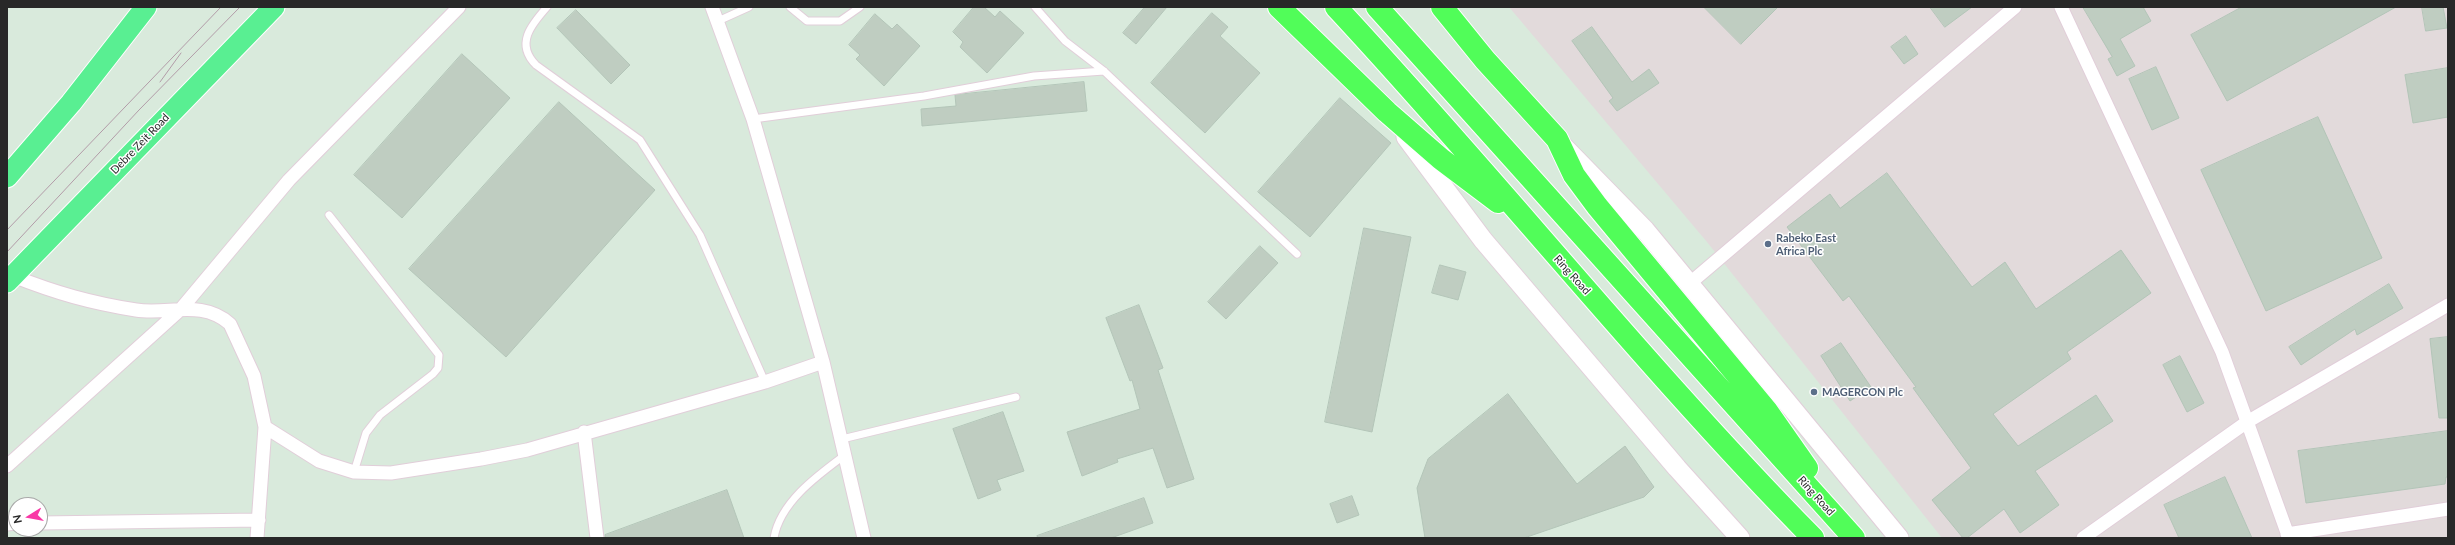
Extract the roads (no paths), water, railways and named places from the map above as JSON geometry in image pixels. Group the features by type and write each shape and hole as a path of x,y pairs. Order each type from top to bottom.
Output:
{"highway":[{"path":"1279,7 1387,112 1441,159 1530,226"},
{"name":"Ring Road","path":"1336,7 1441,121 1530,226 1739,462 1813,538"},
{"name":"Ring Road","path":"1377,7 1851,534"},
{"path":"1442,7 1485,60 1557,139 1574,175 1592,200 1767,411 1851,534"}],"main road":[{"path":"7,177 71,103 146,7"},
{"name":"Debre Zeit Road","path":"10,279 274,7"}],"street":[{"path":"7,466 181,309 289,180 459,7"},
{"path":"712,7 753,119 823,362 864,538"},
{"path":"1689,284 2014,7"},
{"path":"2061,7 2222,352 2288,536 2448,509"},
{"path":"1387,112 1483,240 1678,468 1740,538"},
{"path":"1557,139 1645,230 1899,538"},
{"path":"10,279 59,294 100,304 139,311 201,309 223,318 230,324 254,376 265,427 258,538"},
{"path":"2083,538 2247,422 2448,305"},
{"path":"265,427 319,461 354,472 391,473 481,459 527,450 584,432 765,382 823,362"},
{"path":"584,432 597,538"},
{"path":"48,523 259,520"}],"lane":[{"path":"547,7 532,25 525,44 527,56 536,65 640,140 700,235 765,382"},
{"path":"718,22 749,7"},
{"path":"790,7 807,21 840,21 860,7"},
{"path":"1035,7 1065,41 1104,71 1297,254"},
{"path":"753,119 924,96 1034,76 1104,71"},
{"path":"328,214 439,355 438,368 433,374 380,415 366,433 354,472"},
{"path":"842,439 1016,397"},
{"path":"774,538 776,529 787,508 817,476 845,455"}],"tram line":[{"path":"7,230 221,7"},
{"path":"7,252 139,110 240,7"},
{"path":"160,82 181,53"}],"place":[{"name":"Rabeko East Africa Plc","path":"1768,244"},
{"name":"MAGERCON Plc","path":"1814,392"}]}
